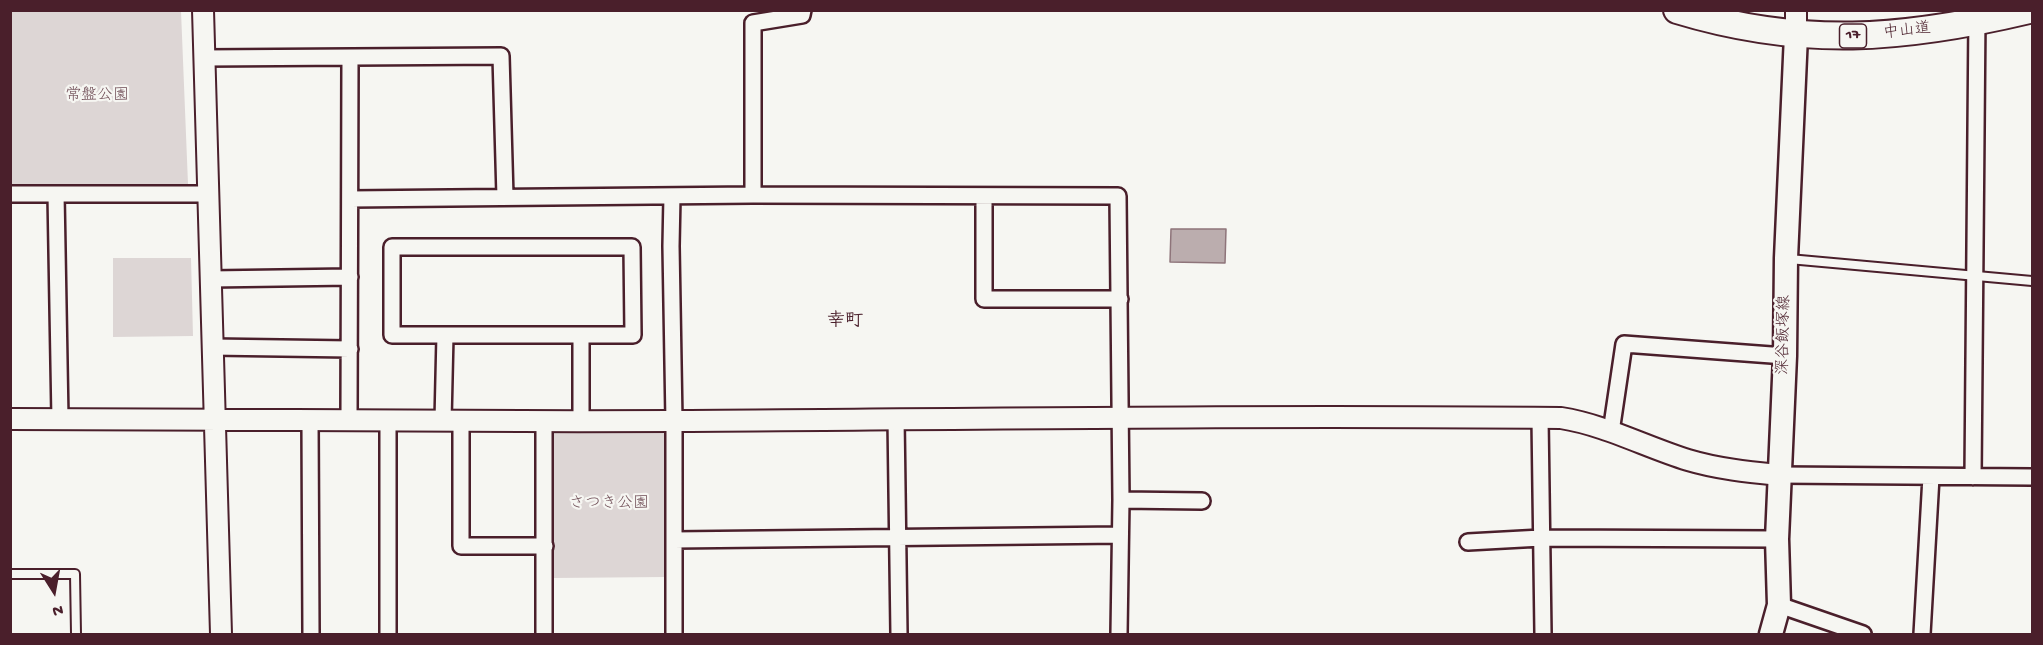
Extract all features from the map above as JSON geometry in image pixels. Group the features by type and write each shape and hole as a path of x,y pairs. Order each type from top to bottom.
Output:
{"highway":[{"name":"中山道","path":"1677,10 1748,28 1796,23 1888,35 1977,16 2029,10"}],"main road":[{"name":"深谷飯塚線","path":"1771,634 1779,605 1777,538 1796,23"}],"street":[{"path":"202,10 221,634"},
{"path":"753,195 753,23 802,15 803,10"},
{"path":"1973,477 1977,16"},
{"path":"204,58 501,56 506,196"},
{"path":"349,420 350,58"},
{"path":"10,194 207,194"},
{"path":"56,194 60,419"},
{"path":"350,200 506,196 1118,196 1121,500 1119,634"},
{"path":"672,196 674,634"},
{"path":"984,196 984,299 1120,298"},
{"path":"392,247 632,247 633,335 581,335 392,335 392,247"},
{"path":"210,279 350,277"},
{"path":"445,335 461,546 545,546"},
{"path":"581,335 581,421"},
{"path":"1611,432 1624,344 1785,356"},
{"path":"212,347 350,349"},
{"path":"10,419 674,421 896,418 1540,418 1575,420 1712,467 1779,475 2032,477"},
{"path":"896,418 899,634"},
{"path":"1540,418 1543,634"},
{"path":"310,420 311,634"},
{"path":"388,421 388,634"},
{"path":"544,421 544,634"},
{"path":"1922,634 1931,477"},
{"path":"1121,500 1202,501"},
{"path":"674,540 1120,536"},
{"path":"1468,542 1541,538 1777,538"},
{"path":"1779,605 1863,634"}],"lane":[{"path":"1786,258 2032,281"},
{"path":"10,574 75,574 76,634"}],"green space":[{"name":"常盤公園","path":"11,11 181,11 188,184 184,188 11,187"},
{"path":"113,258 191,258 193,336 113,337"},
{"name":"さつき公園","path":"658,427 665,433 664,577 554,578 553,433 557,428"}],"shaded area":[{"path":"1171,229 1226,229 1225,263 1170,262"}],"district":[{"name":"幸町","path":"845,322"}]}
